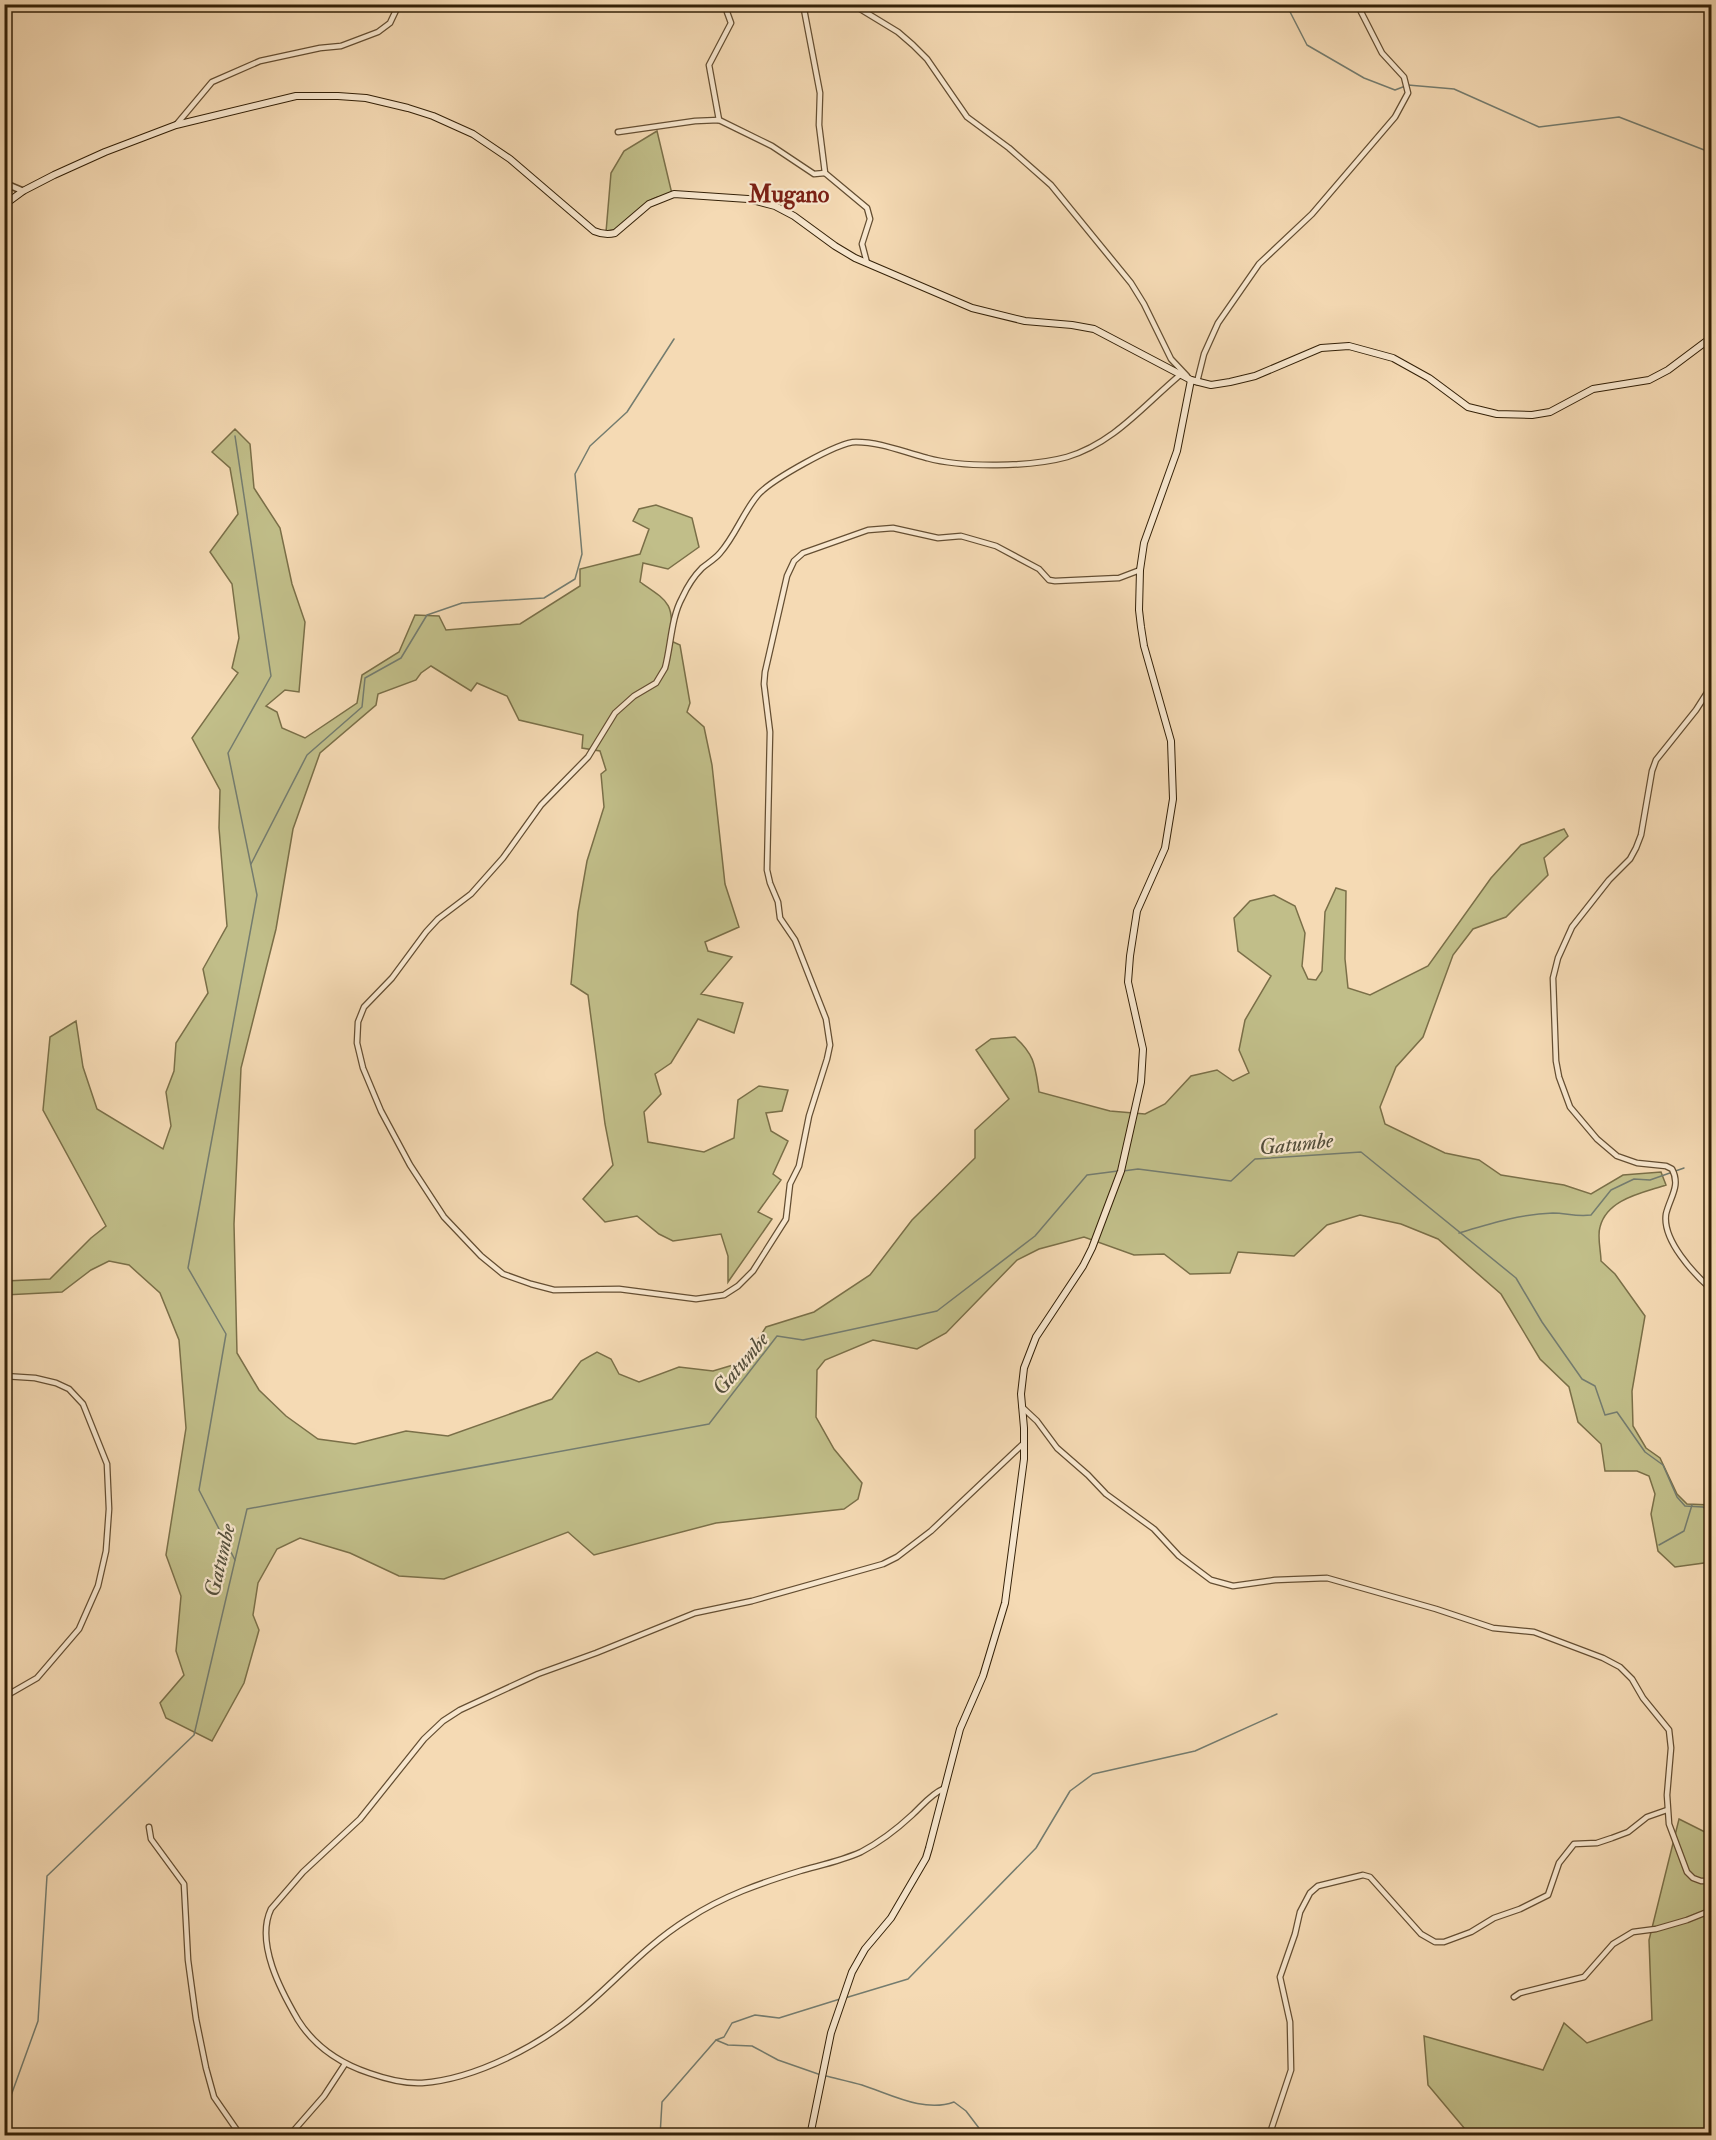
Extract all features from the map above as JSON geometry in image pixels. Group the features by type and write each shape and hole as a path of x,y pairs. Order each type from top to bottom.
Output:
{"main road":[{"path":"4,205 23,191 105,152 176,125 296,96 339,96 381,101 433,116 492,145 594,231 600,233 608,235 615,233 649,204 674,194 748,199 775,206 794,216 843,251 867,263 986,313 1026,321 1094,329 1180,375 1211,385 1256,376 1321,348 1349,346 1393,358 1412,367 1460,402 1474,409 1497,414 1532,415 1566,405 1593,389 1649,380 1668,370 1712,337"},
{"path":"810,2136 826,2055 844,1992 858,1960 891,1918 926,1858 960,1729 986,1668 1003,1611 1024,1443 1022,1383 1028,1356 1036,1337 1083,1266 1092,1248 1121,1171 1141,1082 1143,1049 1128,982 1130,956 1137,911 1165,848 1173,799 1171,741 1160,695 1144,646 1141,627 1140,570 1144,543 1177,451 1194,381"}],"street":[{"path":"176,125 212,82 260,61 320,48 341,46 378,32 390,23 399,4"},
{"path":"719,120 709,65 731,22 727,12 732,4"},
{"path":"803,4 820,93 819,125 825,173 867,208 870,219 862,244 867,263"},
{"path":"852,4 898,32 913,45 927,59 967,117 1009,147 1051,185 1131,283 1172,358 1194,381 1209,341 1225,311 1259,264 1312,214 1395,117 1404,103 1408,93 1404,77 1382,53 1357,4"},
{"path":"618,132 695,121 719,120 772,146 814,174 825,173"},
{"path":"4,183 23,191"},
{"path":"1140,570 1119,578 1055,581 1049,579 1039,569 996,546 961,536 938,538 893,528 859,532 803,553 794,561 787,576 765,672 764,684 770,742 767,870 778,902 780,918 795,940 826,1019 830,1045 809,1116 799,1166 790,1184 786,1219 753,1271 724,1295 710,1298 681,1299 619,1289 554,1290 503,1274 481,1256 444,1217 429,1196 381,1111 363,1068 357,1043 361,1012 392,978 426,932 438,919 471,894 503,858 541,805 592,752 615,713 634,696 656,683 665,668 677,609 682,598 701,569 720,553 757,496 834,447 846,443 874,444 937,460 987,464 1040,462 1063,458 1085,450 1114,434 1180,375"},
{"path":"1712,685 1696,710 1656,760 1641,835 1636,848 1630,859 1609,880 1572,927 1558,958 1553,978 1556,1061 1570,1107 1598,1139 1617,1156 1637,1163 1666,1166 1672,1169 1677,1180 1666,1222 1671,1238 1688,1265 1712,1290"},
{"path":"4,1376 35,1378 56,1383 69,1389 82,1404 107,1464 109,1509 106,1551 98,1586 79,1629 37,1678 4,1697"},
{"path":"1022,1407 1057,1448 1106,1494 1154,1529 1179,1556 1211,1580 1233,1586 1275,1580 1327,1578 1493,1628 1534,1632 1603,1658 1620,1667 1632,1679 1643,1698 1669,1730 1671,1748 1667,1810 1669,1824 1687,1872 1693,1878 1701,1881 1712,1881"},
{"path":"943,1789 931,1796 903,1823 862,1851 837,1862 734,1893 699,1912 662,1936 567,2022 539,2041 519,2052 467,2073 439,2081 420,2083 382,2078 345,2064 314,2041 304,2030 277,1981 267,1944 268,1915 276,1902 303,1872 360,1819 424,1739 443,1721 481,1699 538,1674 695,1613 752,1601 883,1564 897,1557 931,1531 1024,1443"},
{"path":"1269,2136 1288,2080 1292,2058 1290,2022 1280,1977 1300,1912 1310,1893 1318,1886 1363,1875 1370,1877 1421,1934 1435,1942 1444,1942 1471,1932 1494,1918 1520,1909 1548,1895 1559,1863 1574,1844 1597,1843 1612,1838 1628,1832 1647,1817 1667,1810"},
{"path":"149,1827 151,1839 184,1884 188,1960 196,2019 206,2068 214,2097 241,2136"},
{"path":"1514,1996 1584,1977 1613,1944 1633,1932 1656,1929 1712,1910"},
{"path":"289,2136 324,2096 345,2064"}],"shaded area":[{"path":"657,131 672,194 657,197 641,207 625,223 606,232 611,173 624,151"},
{"path":"235,429 250,444 254,488 280,528 292,584 305,622 299,692 285,690 266,706 277,712 282,728 305,738 357,703 362,675 399,652 415,615 439,616 446,630 520,624 580,586 580,569 640,554 649,529 633,521 639,509 656,505 692,518 699,547 668,569 643,563 640,582 668,605 671,619 671,641 680,645 690,703 687,712 704,727 712,765 725,884 739,927 705,942 708,951 732,957 701,994 743,1003 734,1033 698,1019 671,1063 655,1074 661,1094 644,1112 648,1142 704,1152 734,1138 738,1100 759,1086 788,1090 782,1111 766,1113 771,1131 788,1141 773,1174 781,1180 758,1212 772,1219 728,1282 728,1256 721,1234 673,1241 659,1234 637,1216 605,1222 583,1199 613,1165 605,1124 588,995 571,984 578,912 587,861 604,807 601,774 606,770 600,751 582,748 583,735 519,720 507,696 477,683 471,691 431,666 416,680 378,694 376,705 320,753 293,829 276,929 241,1068 234,1224 237,1353 259,1390 286,1416 318,1439 355,1444 406,1431 448,1436 552,1399 581,1361 597,1352 611,1359 619,1374 639,1382 679,1367 713,1371 743,1362 766,1327 814,1312 870,1275 912,1220 975,1158 975,1130 1009,1099 976,1050 991,1039 1015,1037 1022,1043 1033,1062 1039,1092 1110,1111 1145,1114 1165,1104 1191,1076 1217,1070 1233,1081 1249,1073 1239,1050 1245,1020 1271,976 1238,951 1234,918 1250,901 1274,895 1295,906 1305,933 1302,966 1308,979 1316,980 1322,971 1325,912 1336,888 1346,891 1345,959 1348,988 1370,995 1428,966 1491,878 1521,845 1564,829 1568,836 1544,858 1548,875 1506,917 1473,929 1453,955 1423,1037 1396,1067 1380,1107 1385,1124 1445,1153 1479,1160 1501,1175 1564,1185 1591,1194 1623,1175 1661,1172 1666,1185 1627,1198 1604,1217 1599,1235 1601,1261 1615,1274 1645,1316 1632,1391 1633,1426 1646,1448 1660,1458 1677,1494 1687,1504 1711,1505 1711,1562 1675,1567 1658,1551 1651,1514 1655,1494 1649,1476 1637,1471 1605,1471 1601,1444 1578,1422 1569,1387 1540,1359 1501,1294 1438,1239 1401,1224 1360,1215 1327,1225 1294,1256 1238,1252 1230,1273 1190,1274 1164,1254 1134,1255 1084,1237 1039,1249 1017,1260 946,1333 917,1349 873,1340 825,1360 817,1370 816,1417 834,1449 862,1483 858,1499 844,1509 716,1523 594,1555 568,1532 444,1579 399,1576 350,1553 300,1538 277,1549 258,1583 253,1615 259,1630 244,1683 212,1741 166,1718 160,1703 184,1675 176,1651 181,1596 166,1555 186,1428 179,1340 160,1293 129,1265 109,1261 91,1270 62,1292 5,1295 5,1281 50,1279 106,1226 43,1110 50,1037 76,1021 83,1067 97,1109 163,1149 171,1126 166,1092 174,1071 176,1043 208,993 203,969 227,926 219,828 220,790 192,738 238,673 232,668 239,638 232,584 210,552 238,514 230,468 212,452"},
{"path":"1679,1819 1711,1835 1711,2135 1470,2135 1428,2085 1424,2036 1543,2070 1564,2023 1587,2043 1652,2020 1649,1940"}],"waterway":[{"path":"1286,4 1307,45 1364,78 1395,90 1408,85 1454,89 1539,127 1619,117 1712,153"},
{"path":"251,864 307,755 362,707 365,678 401,658 427,615 462,603 544,598 575,579 582,554 575,474 590,446 627,412 674,339"},
{"path":"235,436 271,676 228,753 257,895 188,1268 226,1334 199,1490 235,1560"},
{"name":"Gatumbe","path":"1123,1171 1138,1169 1231,1181 1255,1159 1361,1152 1516,1278 1542,1322 1582,1379 1595,1386 1605,1415 1617,1412 1645,1452 1663,1465 1677,1497 1685,1506 1703,1507 1712,1513"},
{"path":"1459,1233 1529,1215 1553,1213 1591,1215 1611,1190 1634,1179 1650,1180 1684,1168"},
{"name":"Gatumbe","path":"4,2115 38,2021 47,1876 194,1735 247,1509 709,1424 777,1336 803,1340 937,1311 1035,1236 1087,1175 1118,1171"},
{"path":"1659,1545 1684,1531 1692,1505"},
{"path":"845,1998 908,1979 1036,1848 1070,1791 1093,1774 1195,1751 1277,1714"},
{"path":"660,2136 662,2102 716,2040 724,2037 732,2023 755,2015 779,2018 840,1999"},
{"path":"716,2040 728,2045 752,2046 778,2060 821,2075"},
{"path":"826,2076 919,2104 943,2105 954,2102 966,2111 985,2136"}],"district":[{"name":"Mugano","path":"789,194"}]}
